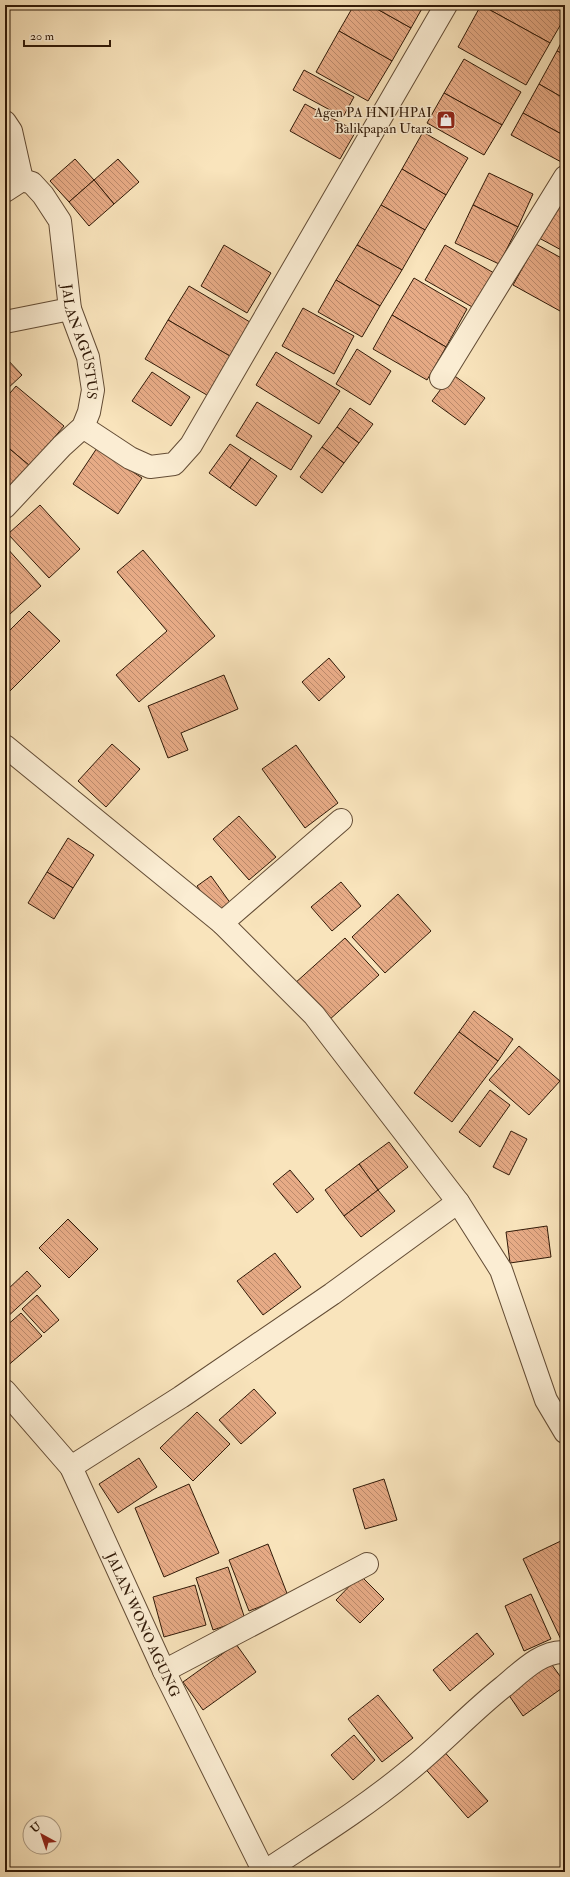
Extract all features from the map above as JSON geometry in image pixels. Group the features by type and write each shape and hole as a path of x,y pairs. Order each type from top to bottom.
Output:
{"street":[{"path":"83,427 130,458 150,467 174,464 192,445 446,5"},
{"path":"5,122 11,131 13,185"},
{"path":"441,378 565,177"},
{"name":"JALAN AGUSTUS","path":"5,507 62,446 83,427 89,412 93,390 88,357 70,310 60,221 43,195 32,184 13,185"},
{"path":"5,322 70,310"},
{"path":"5,746 222,923 314,1015 458,1202 502,1270 546,1400 565,1432"},
{"path":"222,923 341,820"},
{"path":"71,1467 188,1393 332,1294 458,1202"},
{"name":"JALAN WONO AGUNG","path":"5,1391 71,1467 164,1671 264,1872"},
{"path":"164,1671 367,1564"},
{"path":"264,1872 338,1822 406,1773 476,1708 522,1672 548,1654 556,1651 565,1652"}],"building":[{"path":"354,5 370,5 411,28 392,61 339,31"},
{"path":"370,5 424,5 411,28"},
{"path":"481,5 565,5 565,17 550,43"},
{"path":"481,5 550,43 526,85 458,47"},
{"path":"339,31 392,61 368,101 316,72"},
{"path":"565,35 565,55 557,51"},
{"path":"557,51 565,55 565,99 539,84"},
{"path":"464,59 521,92 502,125 444,93"},
{"path":"304,70 354,97 343,117 293,90"},
{"path":"539,84 565,99 565,136 523,113"},
{"path":"444,93 502,125 484,155 427,123"},
{"path":"305,104 356,131 340,159 290,131"},
{"path":"523,113 565,136 565,164 511,135"},
{"path":"423,132 468,158 446,195 402,169"},
{"path":"75,159 94,180 69,202 50,181"},
{"path":"118,159 139,182 114,204 94,180"},
{"path":"402,169 446,195 425,230 381,205"},
{"path":"489,173 533,194 518,227 473,205"},
{"path":"94,180 114,204 89,226 69,202"},
{"path":"565,196 565,252 539,238"},
{"path":"381,205 425,230 402,270 357,245"},
{"path":"473,205 518,227 499,264 455,243"},
{"path":"536,244 565,260 565,302 560,311 513,285"},
{"path":"224,245 271,273 247,313 201,286"},
{"path":"357,245 402,270 380,306 336,280"},
{"path":"445,245 494,273 474,308 425,280"},
{"path":"414,278 467,309 446,347 392,315"},
{"path":"336,280 380,306 362,337 318,312"},
{"path":"189,286 255,325 235,359 168,320"},
{"path":"303,308 354,336 334,374 282,346"},
{"path":"392,315 446,347 427,380 373,349"},
{"path":"168,320 235,359 212,398 145,359"},
{"path":"357,349 391,371 370,405 336,384"},
{"path":"276,352 340,391 319,424 256,385"},
{"path":"5,357 22,375 5,391"},
{"path":"152,372 190,397 171,426 132,401"},
{"path":"452,374 485,398 465,425 432,401"},
{"path":"16,386 64,426 30,466 5,445 5,399"},
{"path":"257,402 312,436 291,470 236,436"},
{"path":"350,408 373,424 359,443 337,427"},
{"path":"337,427 359,443 344,463 322,447"},
{"path":"230,444 251,458 230,488 209,473"},
{"path":"5,445 30,466 5,496"},
{"path":"322,447 344,463 322,493 300,477"},
{"path":"97,448 142,478 118,514 73,484"},
{"path":"251,458 277,476 256,506 230,488"},
{"path":"40,505 80,549 49,578 8,534"},
{"path":"6,547 41,586 10,614 5,608"},
{"path":"143,550 215,636 139,702 116,675 167,631 117,572"},
{"path":"29,611 60,641 5,696 5,635"},
{"path":"329,658 345,677 319,701 302,682"},
{"path":"224,675 238,709 181,733 188,750 168,758 148,706"},
{"path":"112,744 140,769 106,807 78,781"},
{"path":"296,745 338,803 305,828 262,769"},
{"path":"239,816 276,857 249,880 213,839"},
{"path":"68,838 94,855 73,888 47,872"},
{"path":"47,872 73,888 54,919 28,903"},
{"path":"211,876 231,904 217,914 197,886"},
{"path":"341,882 361,906 332,931 311,907"},
{"path":"398,894 431,931 385,973 352,937"},
{"path":"345,938 379,975 328,1021 294,984"},
{"path":"474,1011 513,1039 498,1061 459,1032"},
{"path":"459,1032 498,1061 452,1122 414,1093"},
{"path":"519,1046 560,1081 529,1115 489,1080"},
{"path":"490,1090 510,1105 480,1147 459,1132"},
{"path":"511,1131 527,1139 509,1175 493,1167"},
{"path":"389,1142 408,1167 378,1190 359,1164"},
{"path":"359,1164 378,1190 344,1216 325,1190"},
{"path":"290,1170 314,1199 297,1213 273,1184"},
{"path":"378,1190 395,1211 361,1237 344,1216"},
{"path":"68,1219 98,1249 69,1278 39,1248"},
{"path":"565,1221 565,1241 562,1222"},
{"path":"547,1226 551,1257 510,1263 506,1232"},
{"path":"275,1253 301,1287 263,1315 237,1281"},
{"path":"27,1271 41,1286 5,1319 5,1292"},
{"path":"37,1295 59,1320 44,1333 22,1309"},
{"path":"21,1313 42,1336 5,1368 5,1327"},
{"path":"254,1389 276,1413 241,1444 219,1420"},
{"path":"197,1412 230,1444 193,1481 160,1448"},
{"path":"139,1458 157,1487 118,1513 99,1484"},
{"path":"384,1479 397,1520 365,1529 353,1489"},
{"path":"189,1484 219,1553 164,1577 135,1508"},
{"path":"565,1539 565,1646 564,1646 523,1559"},
{"path":"268,1544 288,1596 249,1611 229,1560"},
{"path":"228,1567 245,1619 213,1630 196,1578"},
{"path":"360,1575 384,1599 360,1623 336,1600"},
{"path":"195,1585 206,1625 164,1637 153,1597"},
{"path":"531,1594 551,1639 524,1651 505,1606"},
{"path":"477,1633 494,1654 450,1691 433,1670"},
{"path":"236,1644 256,1672 203,1710 183,1682"},
{"path":"547,1658 565,1683 565,1686 523,1716 504,1688"},
{"path":"378,1695 413,1738 382,1762 348,1719"},
{"path":"354,1735 375,1760 353,1780 331,1755"},
{"path":"441,1748 488,1801 468,1818 422,1765"}],"place":[{"name":"Agen PA HNI HPAI Balikpapan Utara","path":"446,120"}]}
